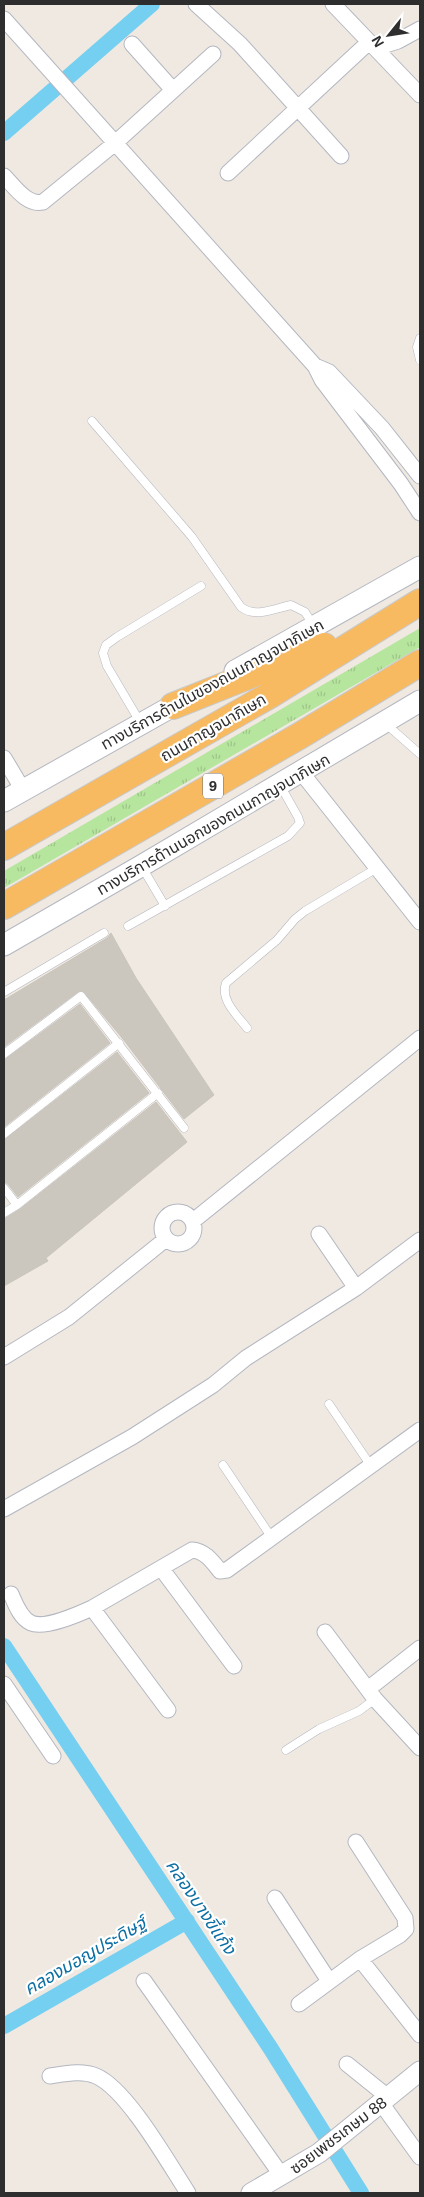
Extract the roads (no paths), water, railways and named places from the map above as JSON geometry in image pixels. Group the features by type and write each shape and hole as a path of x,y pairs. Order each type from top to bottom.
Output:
{"highway":[{"name":"ถนนกาญจนาภิเษก","path":"4,847 270,694 420,602"},
{"path":"173,706 385,622"},
{"name":"9","path":"4,906 301,735 420,664"}],"main road":[{"name":"ทางบริการด้านในของถนนกาญจนาภิเษก","path":"4,800 420,568"},
{"name":"ทางบริการด้านนอกของถนนกาญจนาภิเษก","path":"4,945 280,786 420,702"}],"street":[{"path":"196,4 240,44 341,156"},
{"path":"333,4 420,95"},
{"path":"4,19 114,144 315,366 322,380 402,484 420,513"},
{"path":"228,172 373,45 398,41 420,29"},
{"path":"132,44 173,90"},
{"path":"4,176 24,197 38,204 43,202 114,144 213,54"},
{"path":"315,366 329,372 382,428 420,476"},
{"path":"4,758 23,790"},
{"path":"301,772 420,922"},
{"path":"193,1221 420,1038"},
{"path":"176,1211 186,1213 193,1221 194,1231 189,1240 179,1244 173,1244 166,1239 162,1232 163,1220 176,1211"},
{"path":"319,1234 356,1288"},
{"path":"4,1356 69,1317 166,1239"},
{"path":"4,1509 132,1437 212,1385 246,1358 356,1288 420,1240"},
{"path":"11,1594 22,1616 31,1623 42,1624 92,1608 192,1550 207,1555 220,1570 227,1570 420,1430"},
{"path":"161,1568 234,1666"},
{"path":"92,1608 168,1710"},
{"path":"325,1632 372,1694 420,1748"},
{"path":"372,1694 420,1648"},
{"path":"4,1684 53,1756"},
{"path":"299,2004 360,1959 406,1930 405,1918 356,1842"},
{"path":"276,1898 329,1981"},
{"path":"360,1959 420,2035"},
{"path":"144,1981 282,2176"},
{"path":"347,2064 385,2100 420,2157"},
{"name":"ซอยเพชรเกษม 88","path":"251,2193 319,2153 420,2070"},
{"path":"50,2076 79,2073 96,2076 112,2086 127,2101 188,2193"}],"lane":[{"path":"420,338 417,346 420,360"},
{"path":"92,421 178,519 241,608 248,613 257,613 290,605 305,612 314,627"},
{"path":"141,724 107,666 102,653 106,644 201,586"},
{"path":"384,723 420,754"},
{"path":"128,926 288,836 295,830 300,823 298,817 280,786"},
{"path":"141,866 165,906"},
{"path":"247,1028 226,1001 224,990 226,983 277,940 295,919 305,911 376,868"},
{"path":"4,992 104,933"},
{"path":"4,1054 81,996 184,1128"},
{"path":"4,1134 119,1043"},
{"path":"4,1213 17,1205 158,1094"},
{"path":"4,1188 17,1205"},
{"path":"329,1404 371,1466"},
{"path":"223,1465 272,1538"},
{"path":"286,1750 319,1730 359,1711 372,1694"}],"waterway":[{"path":"4,133 152,4"},
{"name":"คลองบางขี้แก้ง","path":"4,1646 271,2049 361,2193"},
{"name":"คลองมอญประดิษฐ์","path":"4,2026 187,1921"}]}
